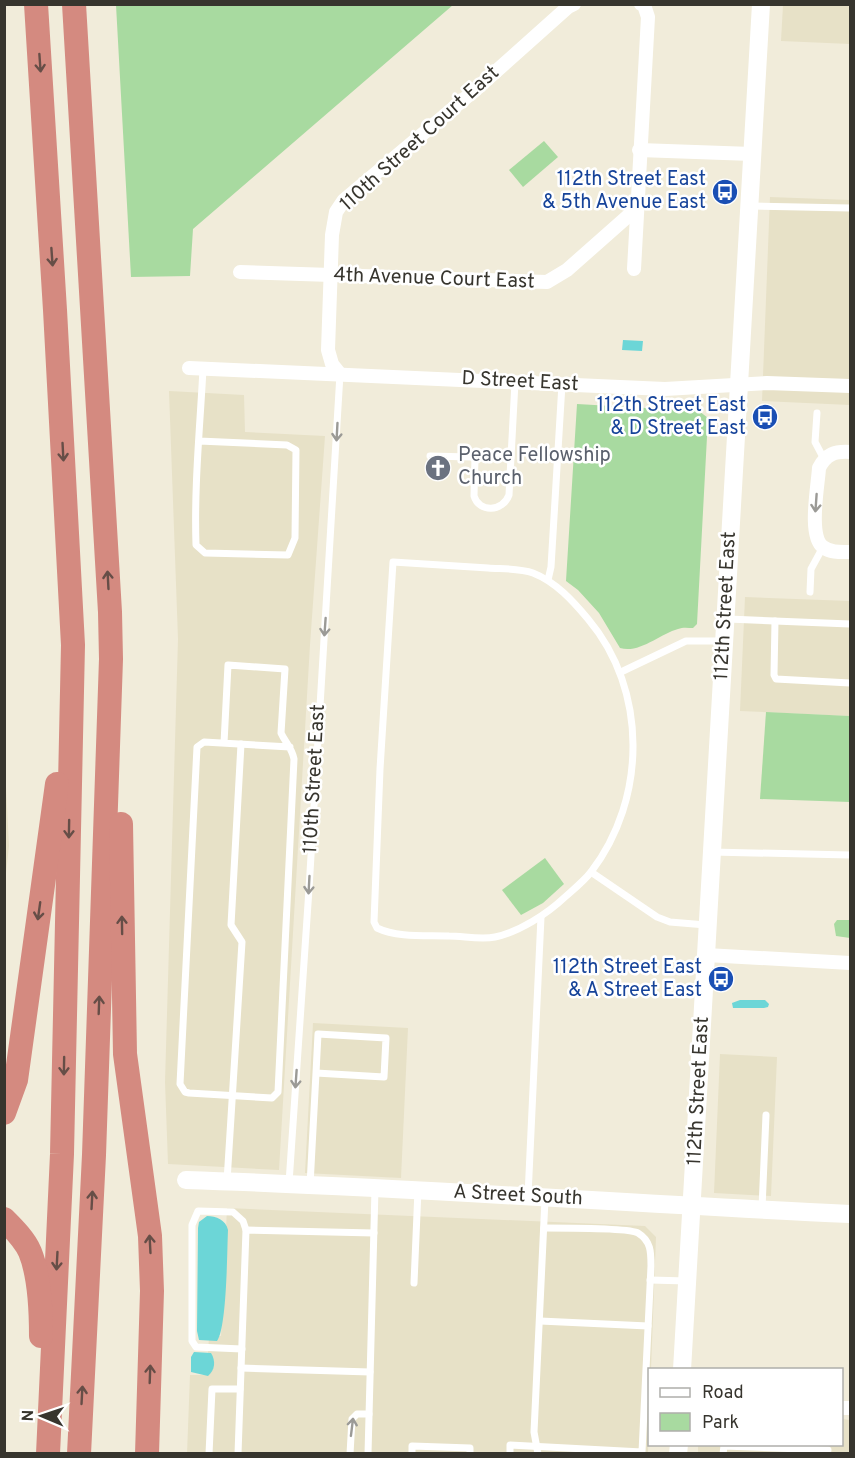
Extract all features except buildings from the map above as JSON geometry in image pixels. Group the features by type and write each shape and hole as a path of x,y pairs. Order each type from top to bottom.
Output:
{"highway":[{"path":"36,4 73,645 62,1154 48,1454"},
{"path":"74,4 119,738 125,1054 150,1236 152,1291 147,1454"},
{"path":"79,1454 95,1132 111,658 110,612"},
{"path":"4,1113 16,1080 62,748 73,645"},
{"path":"4,1219 27,1246 35,1270 41,1331 43,1454"}],"main road":[{"name":"112th Street East","path":"682,1368 761,4"},
{"name":"A Street South","path":"186,1180 418,1190 850,1214"}],"street":[{"name":"110th Street Court East","path":"340,374 332,364 328,351 334,217 344,200 574,4"},
{"path":"634,269 648,17 644,5 641,4"},
{"path":"639,150 752,154"},
{"name":"4th Avenue Court East","path":"240,272 547,282 567,270 636,209"},
{"name":"D Street East","path":"196,368 664,389 767,383 850,386"},
{"path":"850,452 831,453 819,468 814,526 816,538 823,547 831,551 850,552"},
{"path":"706,955 850,963"}],"lane":[{"path":"749,206 850,208"},
{"path":"196,368 199,441 195,510 196,545 205,553 288,555 295,538 296,450 287,445 199,441"},
{"name":"110th Street East","path":"289,1184 340,374"},
{"path":"475,457 474,496 476,501 485,508 499,507 508,500 515,382"},
{"path":"548,580 552,567 562,384"},
{"path":"817,413 815,442 824,459"},
{"path":"430,456 511,458"},
{"path":"810,591 811,569 823,547"},
{"path":"393,562 523,570 548,580 572,600 601,634 621,672 633,725 632,772 618,822 591,872 542,917 494,937 394,933 377,928 374,922 381,759 393,562"},
{"path":"725,618 850,624"},
{"path":"775,621 774,675 776,679 850,683"},
{"path":"621,672 686,641 724,641"},
{"path":"224,743 228,666 285,669 281,733 290,747 294,759 278,1092 272,1098 233,1096 189,1093 185,1092 180,1084 196,752 197,747 204,742 290,747"},
{"path":"227,1181 242,942 231,925 241,744"},
{"path":"712,852 850,855"},
{"path":"591,872 657,917 670,922 708,925"},
{"path":"538,1450 534,1432 544,1228 537,1197 542,917"},
{"path":"310,1185 318,1034 386,1038 384,1077 316,1073"},
{"path":"762,1210 766,1115"},
{"path":"368,1454 375,1188"},
{"path":"414,1283 418,1190"},
{"path":"238,1454 240,1389 242,1349 246,1230 243,1221 233,1212 198,1211 192,1225 192,1341 196,1347 242,1349"},
{"path":"510,1454 510,1445 538,1450 642,1452 651,1249 640,1234 635,1232 544,1228"},
{"path":"246,1230 374,1233"},
{"path":"650,1280 687,1281"},
{"path":"540,1321 648,1326"},
{"path":"241,1368 370,1372"},
{"path":"209,1454 212,1389 240,1389"},
{"path":"350,1454 352,1419 357,1414 369,1414"},
{"path":"412,1454 412,1446 470,1448 470,1454"},
{"path":"723,1450 742,1448 828,1449"}],"shaded area":[{"path":"783,5 850,5 850,44 781,41"},
{"path":"770,197 850,200 850,405 762,401"},
{"path":"169,391 244,395 245,432 325,436 310,645 279,1170 168,1164 165,1082 178,639"},
{"path":"745,597 850,601 850,716 740,711"},
{"path":"4,747 9,846 5,882 4,882"},
{"path":"313,1023 408,1028 401,1178 305,1173"},
{"path":"720,1054 777,1057 771,1196 714,1193"},
{"path":"227,1208 645,1226 656,1237 651,1368 648,1368 648,1453 187,1454 190,1375 207,1375 209,1336 221,1336"},
{"path":"843,1419 850,1420 850,1453 698,1454 698,1446 843,1446"}],"green space":[{"path":"116,4 453,5 193,229 190,276 131,277"},
{"path":"544,141 558,157 523,187 509,170"},
{"path":"577,404 699,411 708,418 697,624 693,628 671,631 635,648 620,648 599,613 578,590 566,581"},
{"path":"766,712 850,716 850,802 760,799"},
{"path":"545,858 564,884 543,903 521,915 502,890"},
{"path":"837,920 850,920 850,938 836,936 834,924"}],"water":[{"path":"623,340 643,341 642,351 622,350"},
{"path":"740,1000 765,1000 769,1004 764,1008 733,1008 732,1003"},
{"path":"207,1216 220,1219 228,1230 225,1306 217,1341 199,1340 197,1331 198,1228 199,1222"},
{"path":"194,1352 211,1353 214,1365 208,1376 191,1372 191,1357"}],"place":[{"name":"112th Street East & 5th Avenue East","path":"725,192"},
{"name":"112th Street East & D Street East","path":"765,417"},
{"name":"Peace Fellowship Church","path":"438,468"},
{"name":"112th Street East & A Street East","path":"721,979"}]}
